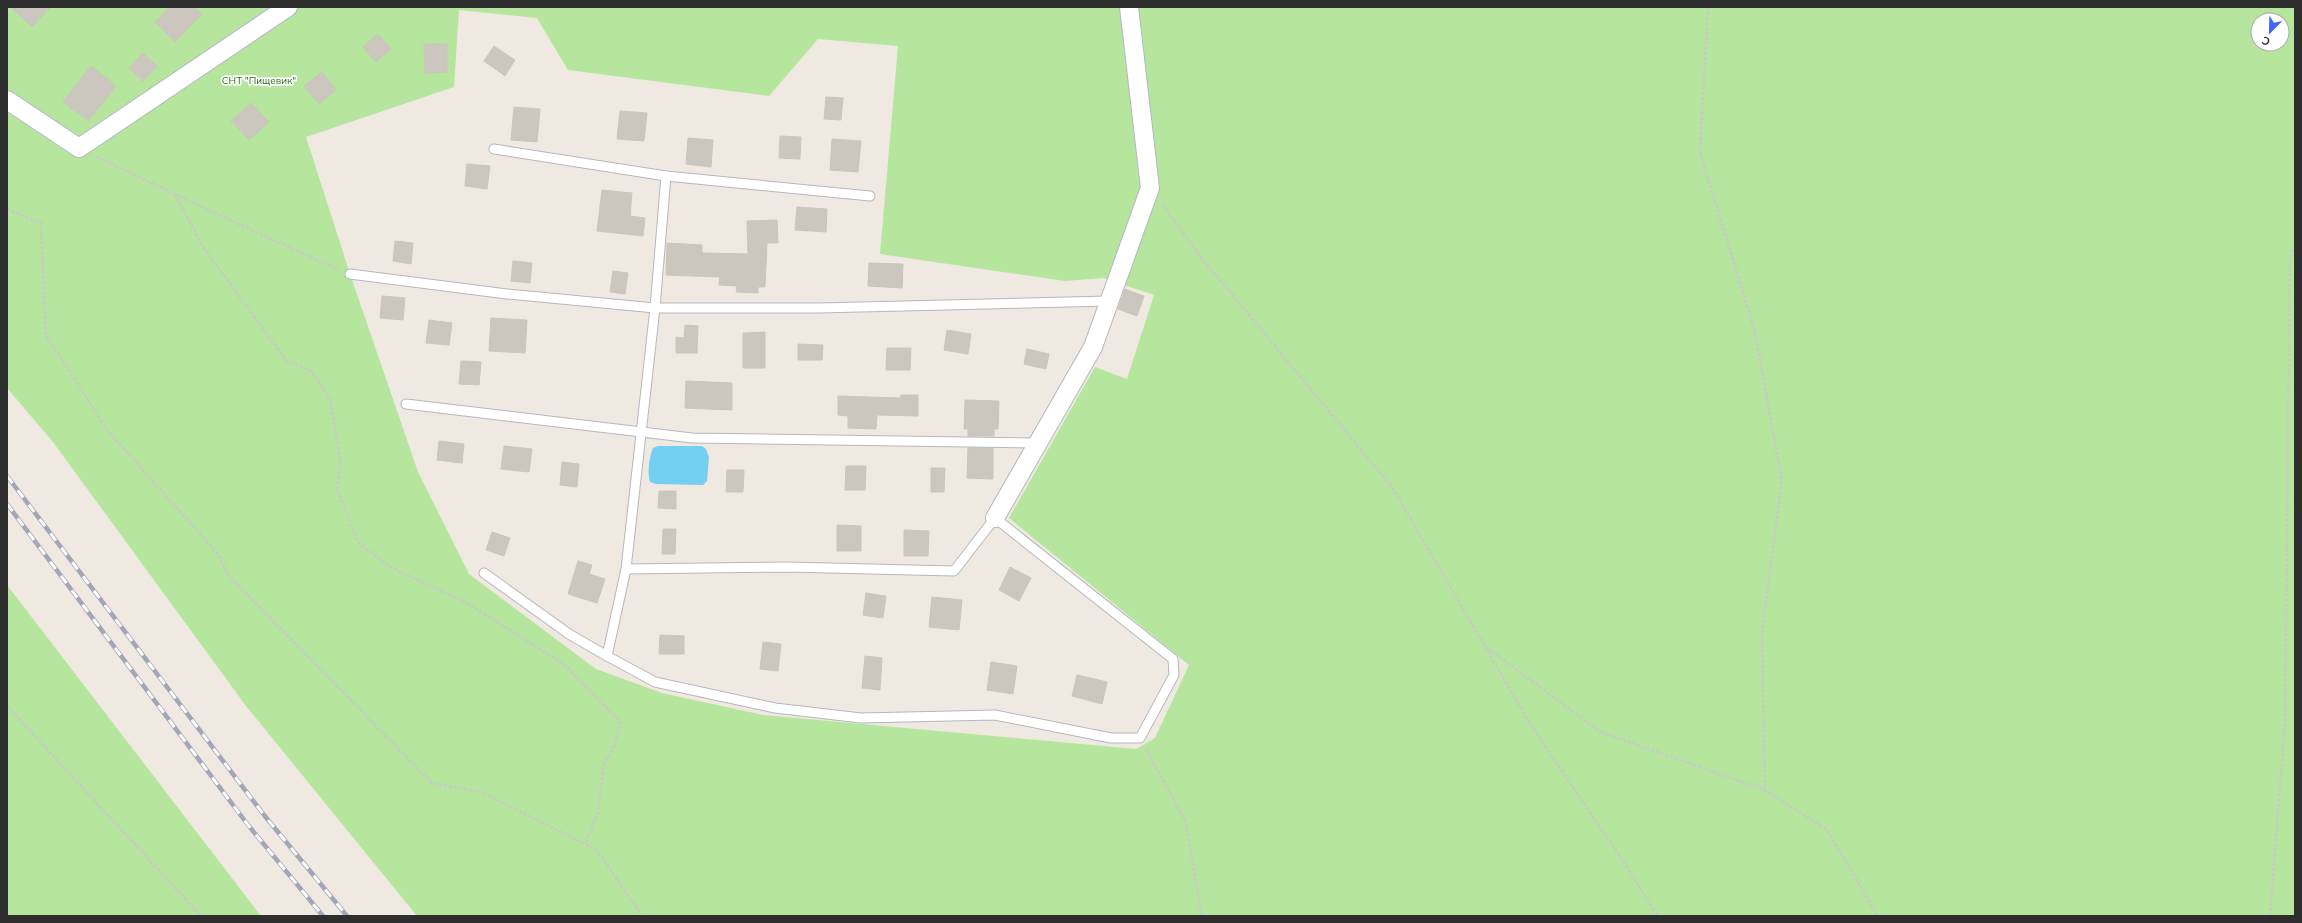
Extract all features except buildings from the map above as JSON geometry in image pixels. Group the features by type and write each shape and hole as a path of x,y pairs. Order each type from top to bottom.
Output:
{"street":[{"path":"7,100 79,148 288,7"},
{"path":"995,518 1036,443 1093,347 1150,188 1129,7"}],"lane":[{"path":"494,149 666,176 870,196"},
{"path":"607,656 626,569 655,308 666,176"},
{"path":"350,274 507,294 655,308 819,308 1109,300"},
{"path":"406,404 642,434 692,438 1036,443"},
{"path":"484,573 569,634 655,682 775,708 861,718 995,715 1111,738 1140,738 1174,675 1173,659 995,518 954,571 788,567 626,569"}],"path":[{"path":"1708,7 1700,152 1755,332 1782,481 1762,632 1765,790"},
{"path":"79,148 175,194 350,274"},
{"path":"1150,188 1201,257 1392,487 1532,727 1618,852 1658,916"},
{"path":"175,194 203,247 287,361 310,370 330,398 341,464 338,488 358,542 390,567 469,604 565,666 621,724 613,749 604,764 598,814 586,844"},
{"path":"7,208 41,223 46,334 108,431 218,554 229,576 432,783 481,792 597,850 642,916"},
{"path":"2270,916 2285,723 2290,260 2295,246"},
{"path":"1486,647 1601,732 1765,790 1827,830 1878,916"},
{"path":"7,702 11,710 201,916"},
{"path":"1140,738 1186,822 1202,916"}],"green space":[{"name":"СНТ \"Пищевик\"","path":"7,7 2295,7 2295,916 417,916 246,706 53,442 7,388","holes":["459,10 537,18 568,70 769,96 818,39 898,46 880,254 1065,281 1103,278 1154,295 1127,379 1095,367 1009,518 1189,665 1155,738 1136,749 763,715 662,693 596,669 469,574 418,472 350,274 306,137 454,87"]},
{"path":"7,585 261,916 7,916"}],"water":[{"path":"658,446 702,446 706,449 709,457 707,481 703,485 656,484 650,482 650,456 653,448"}],"railway":[{"path":"7,476 264,815 347,916"},
{"path":"7,504 248,825 323,916"}]}
